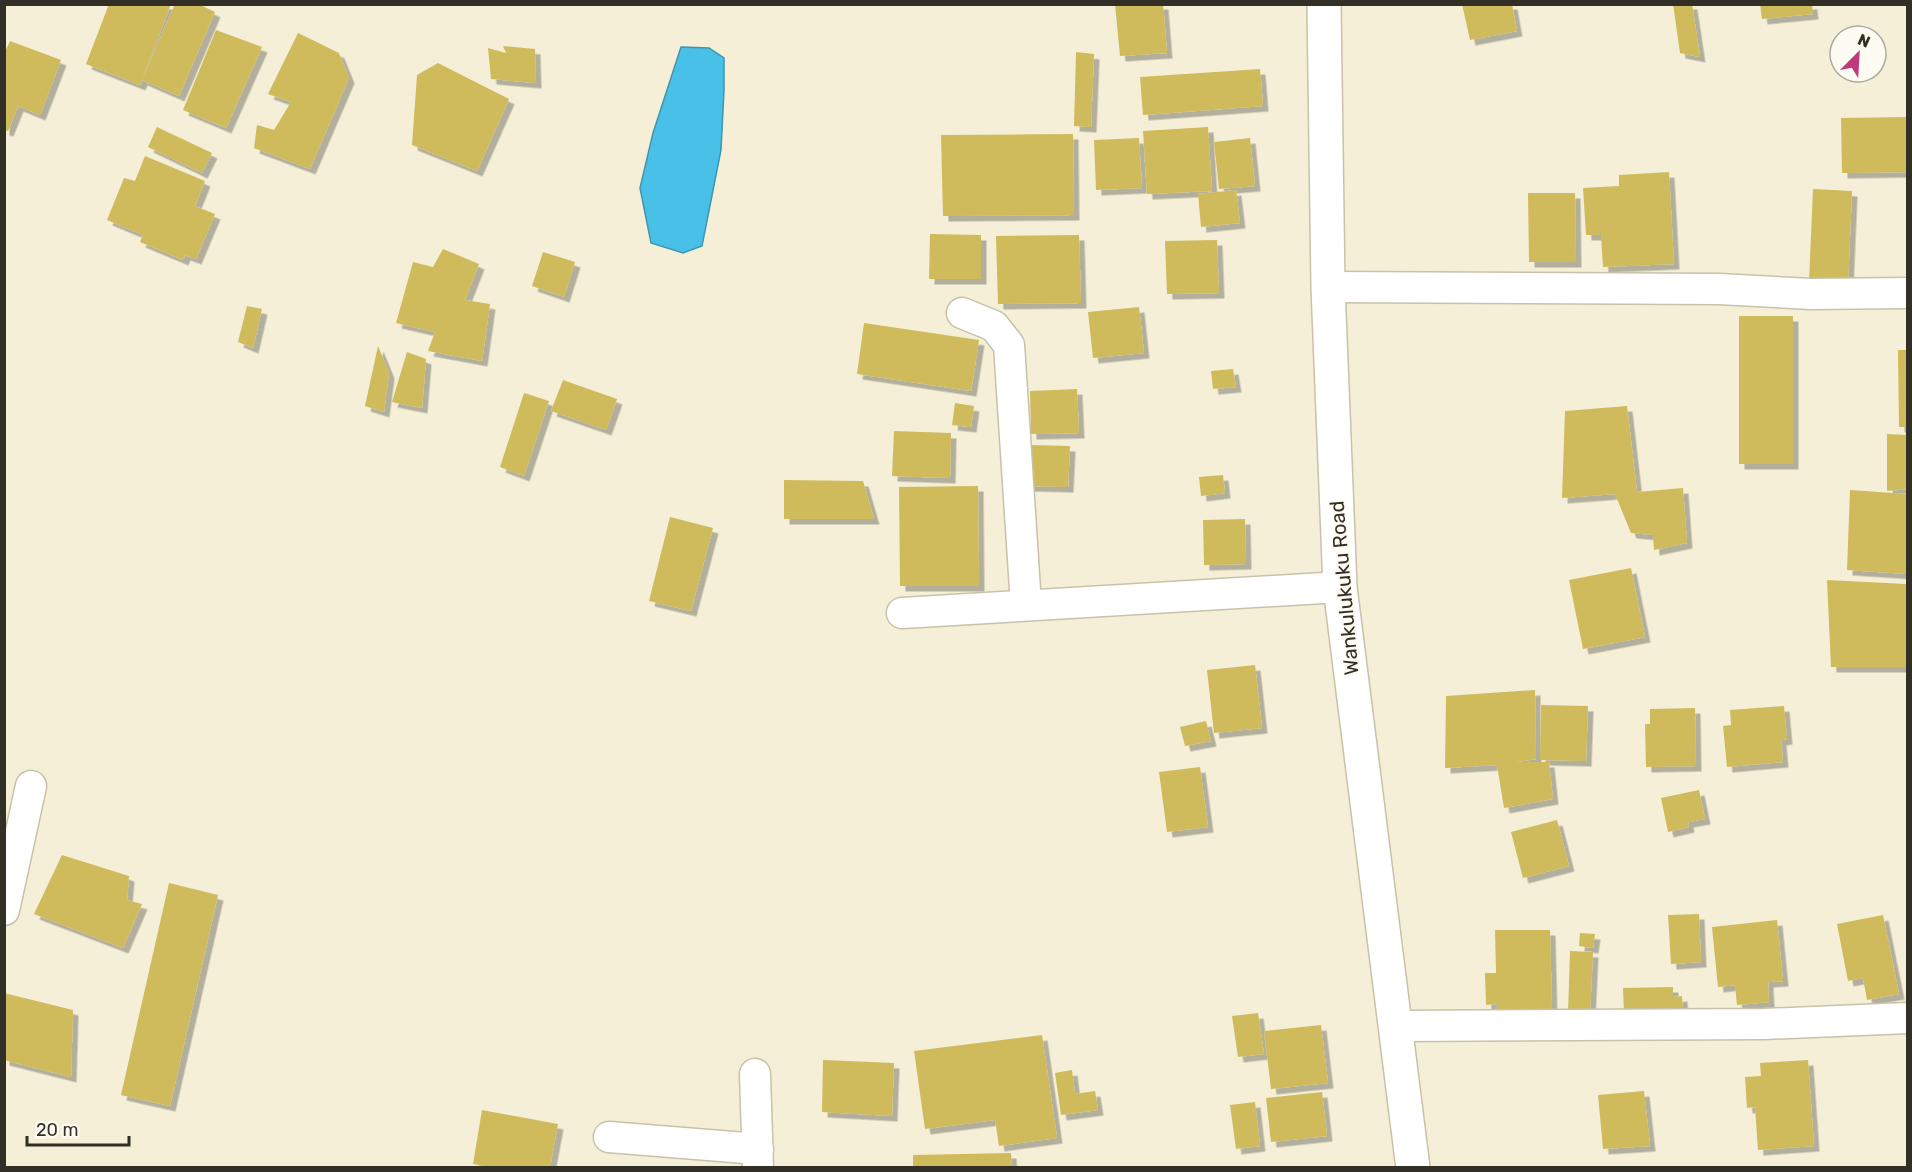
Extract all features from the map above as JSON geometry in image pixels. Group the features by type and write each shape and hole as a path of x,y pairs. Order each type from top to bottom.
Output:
{"main road":[{"name":"Wankulukuku Road","path":"1324,4 1328,287 1340,587 1413,1167"}],"street":[{"path":"1328,287 1719,289 1811,294 1908,293"},
{"path":"962,313 994,326 1009,345 1026,605"},
{"path":"902,613 1340,587"},
{"path":"4,910 31,786"},
{"path":"1395,1026 1764,1024 1908,1018"},
{"path":"609,1137 758,1158 755,1074"}],"water":[{"path":"681,47 709,48 724,58 721,150 702,246 683,253 651,243 640,188 653,133"}],"building":[{"path":"109,4 171,4 140,85 86,64"},
{"path":"175,4 198,4 215,12 179,96 142,80"},
{"path":"1115,4 1163,4 1167,53 1120,56"},
{"path":"1462,4 1512,4 1517,31 1470,40"},
{"path":"1673,4 1692,4 1700,57 1680,53"},
{"path":"1760,4 1812,4 1813,14 1762,19"},
{"path":"216,30 262,47 226,128 183,110"},
{"path":"298,33 339,53 349,78 310,169 254,148 257,125 274,130 291,102 268,94"},
{"path":"10,41 61,60 40,115 18,106 8,131 4,130 4,54"},
{"path":"503,46 535,49 536,83 491,79 488,48 506,53"},
{"path":"1076,52 1094,54 1091,127 1074,126"},
{"path":"438,63 509,99 477,171 412,145 417,75"},
{"path":"1260,69 1263,106 1143,115 1140,77"},
{"path":"1908,117 1908,172 1842,173 1841,118"},
{"path":"157,127 212,153 202,173 148,147"},
{"path":"1208,127 1212,191 1147,194 1143,131"},
{"path":"1073,134 1074,215 943,216 941,135"},
{"path":"1139,138 1142,188 1096,190 1094,140"},
{"path":"1250,138 1255,186 1219,189 1214,142"},
{"path":"145,156 205,181 195,206 215,214 196,259 185,255 183,260 140,242 143,235 107,220 124,178 135,181"},
{"path":"1669,172 1674,264 1603,267 1601,235 1586,235 1583,188 1619,186 1619,175"},
{"path":"1813,189 1852,191 1848,283 1809,282"},
{"path":"1236,190 1240,223 1201,227 1198,194"},
{"path":"1528,193 1575,193 1576,262 1529,262"},
{"path":"930,234 981,235 981,279 929,279"},
{"path":"1079,235 1081,303 998,304 996,236"},
{"path":"1217,240 1219,293 1167,294 1165,241"},
{"path":"443,249 479,264 465,300 490,304 482,361 428,351 435,332 396,323 413,262 433,267"},
{"path":"543,252 575,262 564,297 532,286"},
{"path":"247,306 262,309 253,348 238,342"},
{"path":"1139,307 1144,353 1093,358 1088,312"},
{"path":"1739,316 1793,316 1793,464 1739,464"},
{"path":"864,323 979,340 971,391 857,374"},
{"path":"378,346 389,373 384,412 365,406"},
{"path":"1898,350 1908,350 1908,427 1899,427"},
{"path":"407,352 426,359 422,408 392,402"},
{"path":"1233,369 1236,387 1213,389 1211,371"},
{"path":"563,380 617,399 606,430 551,411"},
{"path":"1077,389 1079,433 1031,434 1030,391"},
{"path":"524,393 549,401 524,476 500,467"},
{"path":"955,403 974,406 971,427 952,425"},
{"path":"1627,406 1637,492 1683,488 1687,543 1654,550 1653,535 1631,533 1615,494 1562,498 1565,411"},
{"path":"894,431 951,433 950,478 892,476"},
{"path":"1887,434 1908,435 1908,489 1887,491"},
{"path":"1030,445 1070,446 1068,487 1028,486"},
{"path":"1223,475 1225,493 1201,496 1199,477"},
{"path":"784,480 863,481 874,519 784,519"},
{"path":"978,486 979,586 900,586 899,487"},
{"path":"1850,490 1908,494 1908,574 1847,570"},
{"path":"670,517 713,528 691,611 649,601"},
{"path":"1245,519 1246,564 1204,565 1203,520"},
{"path":"1631,568 1645,637 1583,649 1569,580"},
{"path":"1827,580 1906,584 1908,667 1831,667"},
{"path":"1255,665 1262,728 1214,733 1207,670"},
{"path":"1535,690 1536,759 1516,762 1549,762 1553,799 1504,808 1497,765 1445,768 1446,696"},
{"path":"1541,705 1588,706 1586,761 1540,760"},
{"path":"1784,706 1787,739 1781,740 1783,762 1727,767 1723,726 1731,725 1730,710"},
{"path":"1695,708 1696,766 1646,767 1645,724 1650,724 1650,709"},
{"path":"1206,721 1211,741 1185,746 1180,727"},
{"path":"1200,767 1208,827 1167,832 1159,772"},
{"path":"1699,790 1705,819 1688,822 1689,827 1668,832 1661,798"},
{"path":"1557,820 1569,866 1523,878 1511,832"},
{"path":"62,855 129,876 127,900 142,904 123,948 34,914"},
{"path":"169,883 218,895 170,1106 121,1095"},
{"path":"1699,914 1701,962 1671,964 1668,915"},
{"path":"1883,915 1899,994 1867,1000 1863,978 1848,981 1837,924"},
{"path":"1777,920 1783,981 1768,982 1769,1002 1737,1005 1735,985 1718,987 1712,927"},
{"path":"1495,930 1550,930 1552,1011 1498,1012 1497,1004 1486,1005 1485,973 1496,973"},
{"path":"1580,933 1595,934 1593,948 1579,946"},
{"path":"1570,951 1593,952 1590,1014 1568,1013"},
{"path":"1673,987 1673,997 1682,996 1683,1012 1624,1014 1623,988"},
{"path":"4,993 73,1010 71,1077 4,1060"},
{"path":"1258,1013 1264,1054 1238,1057 1232,1016"},
{"path":"1321,1025 1328,1083 1271,1089 1264,1031"},
{"path":"1042,1035 1057,1138 999,1146 995,1120 925,1129 914,1051"},
{"path":"823,1060 894,1063 892,1116 822,1112"},
{"path":"1808,1060 1814,1146 1758,1150 1755,1107 1747,1108 1745,1077 1761,1076 1760,1063"},
{"path":"1072,1070 1075,1094 1095,1091 1098,1110 1061,1115 1055,1073"},
{"path":"1644,1091 1650,1146 1603,1149 1598,1095"},
{"path":"1322,1092 1327,1136 1271,1142 1266,1098"},
{"path":"1255,1102 1260,1146 1236,1149 1230,1105"},
{"path":"482,1110 558,1124 550,1167 491,1167 473,1164"},
{"path":"1011,1153 1012,1167 913,1167 913,1155"}]}
